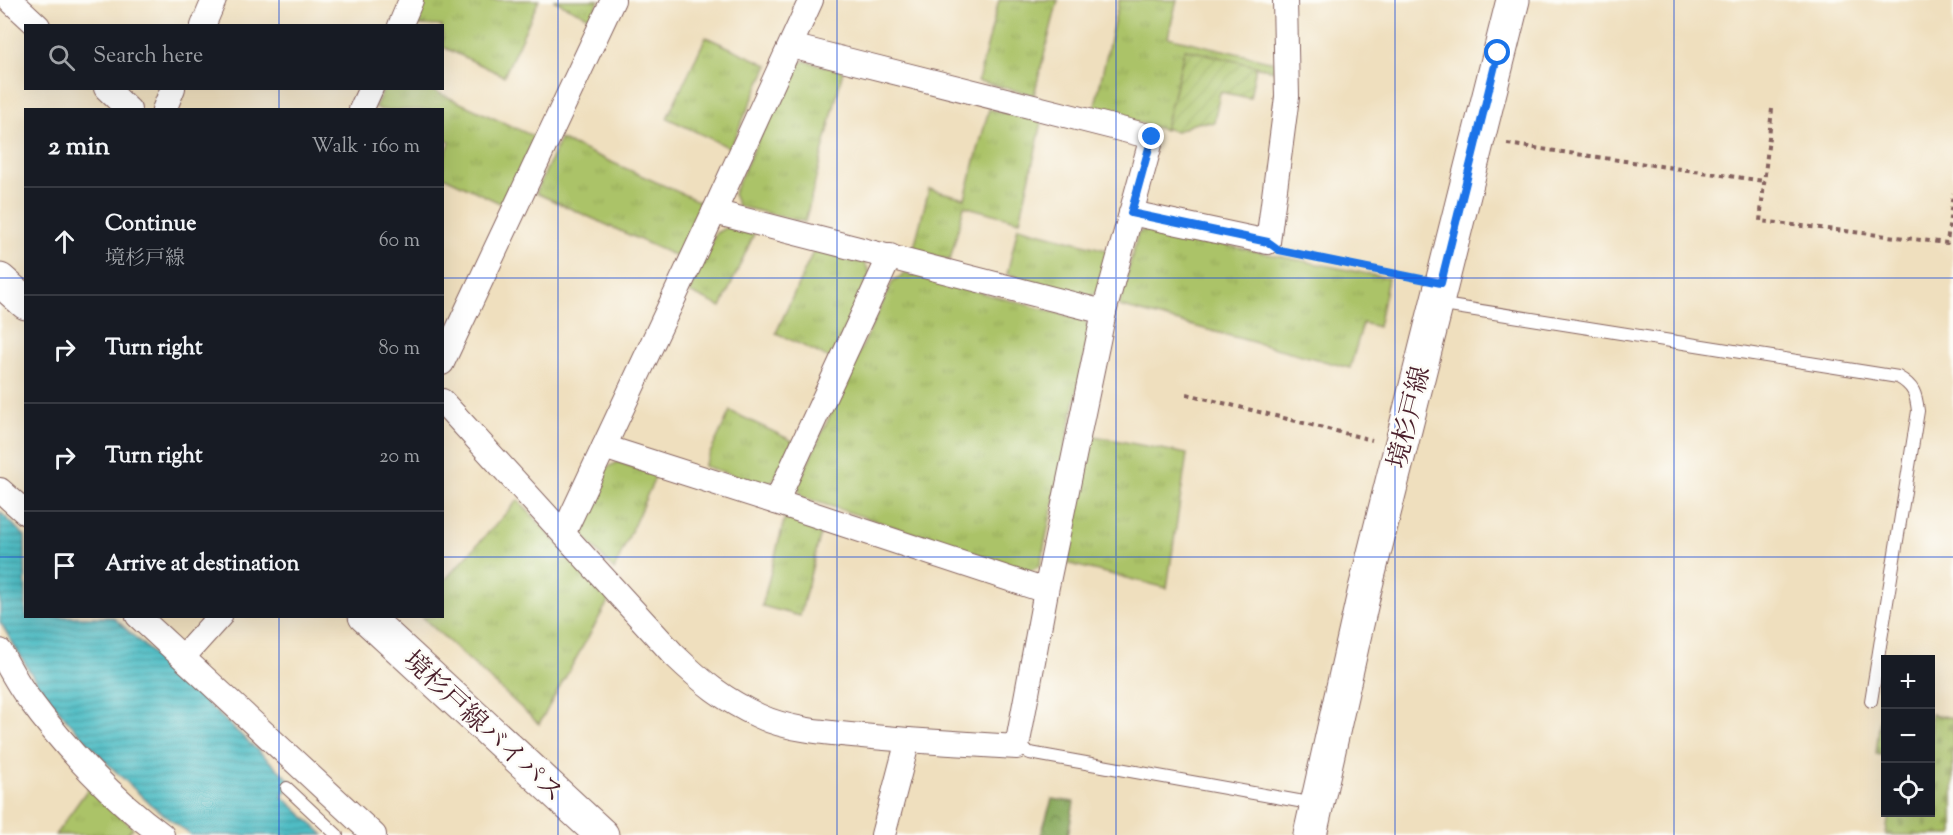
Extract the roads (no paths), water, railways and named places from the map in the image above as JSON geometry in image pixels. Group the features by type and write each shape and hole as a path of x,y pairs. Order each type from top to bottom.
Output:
{"main road":[{"name":"境杉戸線","path":"1313,820 1364,593 1513,0"},
{"path":"0,280 24,301"},
{"name":"境杉戸線バイパス","path":"367,618 602,835"}],"street":[{"path":"10,0 36,24"},
{"path":"204,24 214,0"},
{"path":"401,24 411,0"},
{"path":"444,359 614,0"},
{"path":"564,532 812,0"},
{"path":"1131,213 1268,242 1287,97 1285,0"},
{"path":"444,403 674,655 705,685 733,702 761,717 795,727 835,734 1017,747 1046,591 1104,312 1152,137 791,45"},
{"path":"108,90 127,108"},
{"path":"165,108 172,90"},
{"path":"362,108 370,90"},
{"path":"714,212 1104,312"},
{"path":"776,502 890,256"},
{"path":"604,447 1046,591"},
{"path":"0,490 24,511"},
{"path":"140,618 374,835"},
{"path":"183,657 218,618"},
{"path":"0,651 27,698 62,741 135,815 162,835"},
{"path":"883,835 908,740"}],"lane":[{"path":"1438,293 1898,377 1908,382 1916,394 1918,411 1871,701"},
{"path":"1017,747 1030,753 1313,820"},
{"path":"287,788 337,835"}],"water":[{"path":"0,512 24,535 24,618 114,618 292,782 282,796 324,835 191,835 150,804 68,721 38,685 0,622"}]}
